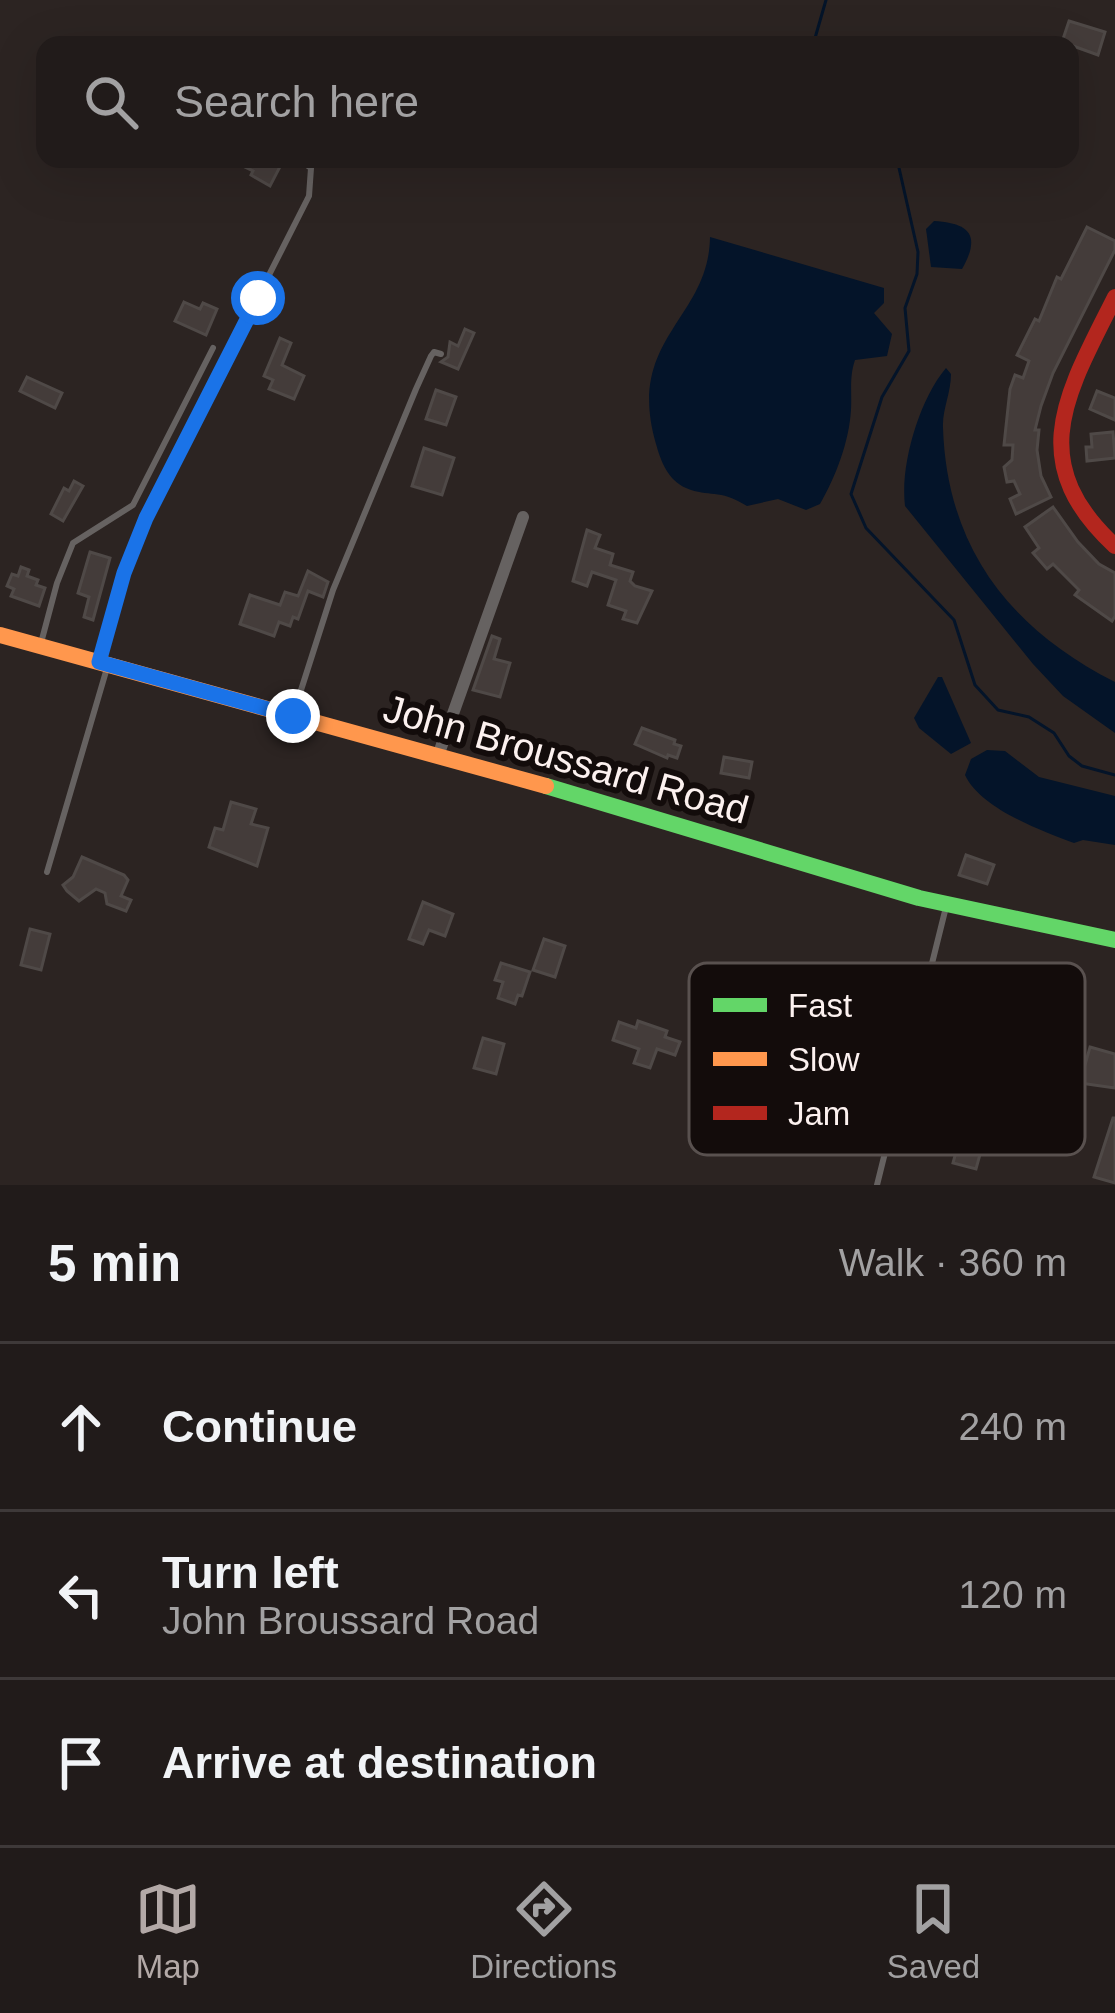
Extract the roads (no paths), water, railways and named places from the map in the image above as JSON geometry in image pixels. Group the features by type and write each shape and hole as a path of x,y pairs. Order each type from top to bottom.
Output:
{"street":[{"path":"1115,297 1064,404 1061,428 1061,463 1070,489 1099,534 1115,546"},
{"path":"439,753 523,517"},
{"name":"John Broussard Road","path":"0,635 439,753 947,904 1115,940"}],"lane":[{"path":"46,872 104,664 124,573 146,518 309,196 311,168"},
{"path":"40,646 57,583 74,543 133,506 213,349"},
{"path":"293,716 333,590 431,356 441,354"},
{"path":"932,963 947,904"},
{"path":"877,1185 884,1155"}],"water":[{"path":"934,221 956,224 968,233 971,247 962,269 931,267 926,229"},
{"path":"710,237 884,288 884,303 874,313 892,334 887,356 855,360 850,422 841,458 820,504 806,510 778,499 747,506 686,488 670,475 660,457 649,408 651,379 659,354 697,289"},
{"path":"946,368 951,374 943,421 947,471 971,547 1015,610 1044,637 1115,682 1115,733 1063,696 1033,664 905,506 914,434 927,397"},
{"path":"938,677 971,743 951,754 919,728 914,718"},
{"path":"987,750 1005,751 1039,777 1115,796 1115,845 1074,843 1013,817 984,798 965,775 971,759"}],"waterway":[{"path":"816,36 826,0"},
{"path":"899,168 918,252 917,274 905,308 909,351 882,397 851,494 866,528 954,620 975,685 998,710 1029,717 1054,733 1082,766 1115,775"}]}
